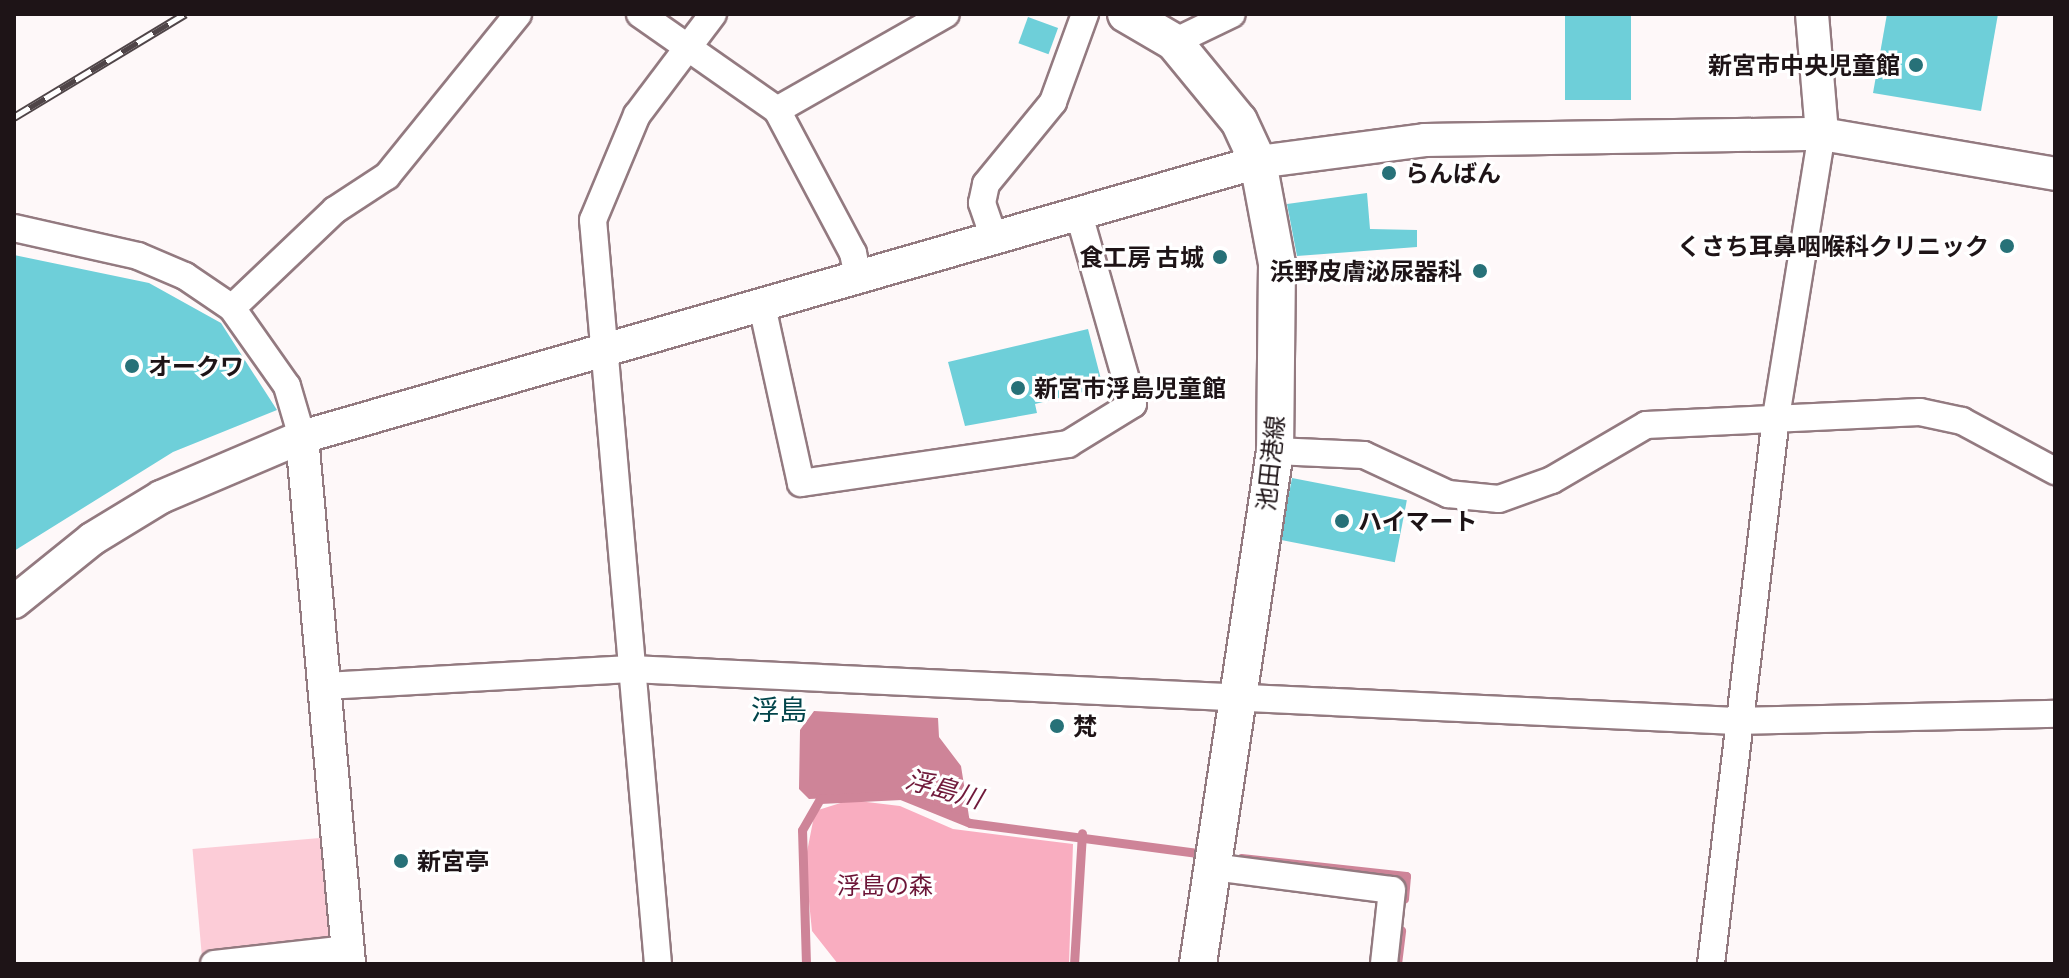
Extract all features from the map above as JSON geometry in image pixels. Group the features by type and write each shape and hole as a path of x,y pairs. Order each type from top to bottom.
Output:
{"main road":[{"name":"池田港線","path":"1126,14 1174,42 1207,76 1258,162 1279,294 1275,451 1198,964"}],"street":[{"path":"232,308 335,210 387,176 518,14"},
{"path":"640,14 777,110 853,253 858,276"},
{"path":"658,964 593,220 637,115 713,14"},
{"path":"777,110 946,14"},
{"path":"994,238 982,203 986,184 1053,102 1085,14"},
{"path":"1174,42 1232,14"},
{"path":"1711,964 1736,721 1776,417 1822,134 1812,14"},
{"path":"14,602 92,539 161,497 302,437 605,354 858,276 1258,162 1425,140 1822,134 2055,174"},
{"path":"762,306 801,483 1068,444 1133,404 1079,214"},
{"path":"14,228 138,256 185,276 232,308 287,386 302,437 348,956 214,964"},
{"path":"1275,451 1364,455 1448,494 1499,499 1552,480 1646,425 1920,412 1962,421 2055,471"},
{"path":"325,686 631,669 1736,721 2055,714"},
{"path":"1213,867 1392,890 1384,964"}],"shaded area":[{"path":"331,837 340,944 202,956 193,849"}],"green space":[{"name":"浮島の森","path":"850,800 900,806 953,829 1073,844 1069,964 838,964 812,931 805,862 815,811"}],"water":[{"path":"814,711 938,718 939,737 961,766 970,823 901,795 809,799 799,789 800,730"}],"building":[{"path":"1565,14 1631,14 1631,100 1565,100"},
{"path":"1887,14 1998,14 1981,111 1873,93"},
{"path":"1028,17 1058,28 1048,54 1018,43"},
{"path":"1367,193 1370,229 1417,230 1417,247 1297,256 1287,204"},
{"name":"オークワ","path":"14,255 149,283 221,323 277,410 173,452 14,551"},
{"path":"1088,329 1103,387 1035,404 1037,413 965,426 948,362"},
{"name":"ハイマート","path":"1292,478 1407,500 1395,562 1280,540"}],"waterway":[{"name":"浮島川","path":"806,964 802,830 820,799 901,795 970,823 1207,854"},
{"name":"浮島川","path":"1074,964 1082,833"},
{"name":"浮島川","path":"1241,858 1406,876 1404,899"},
{"name":"浮島川","path":"1397,964 1401,930"}],"railway":[{"path":"14,117 185,14"}],"place":[{"name":"新宮市中央児童館","path":"1916,65"},
{"name":"らんばん","path":"1389,173"},
{"name":"くさち耳鼻咽喉科クリニック","path":"2007,246"},
{"name":"食工房 古城","path":"1220,257"},
{"name":"浜野皮膚泌尿器科","path":"1480,271"},
{"name":"オークワ","path":"132,366"},
{"name":"新宮市浮島児童館","path":"1018,388"},
{"name":"ハイマート","path":"1342,521"},
{"name":"梵","path":"1057,726"},
{"name":"新宮亭","path":"401,861"}],"district":[{"name":"浮島","path":"779,709"}]}
